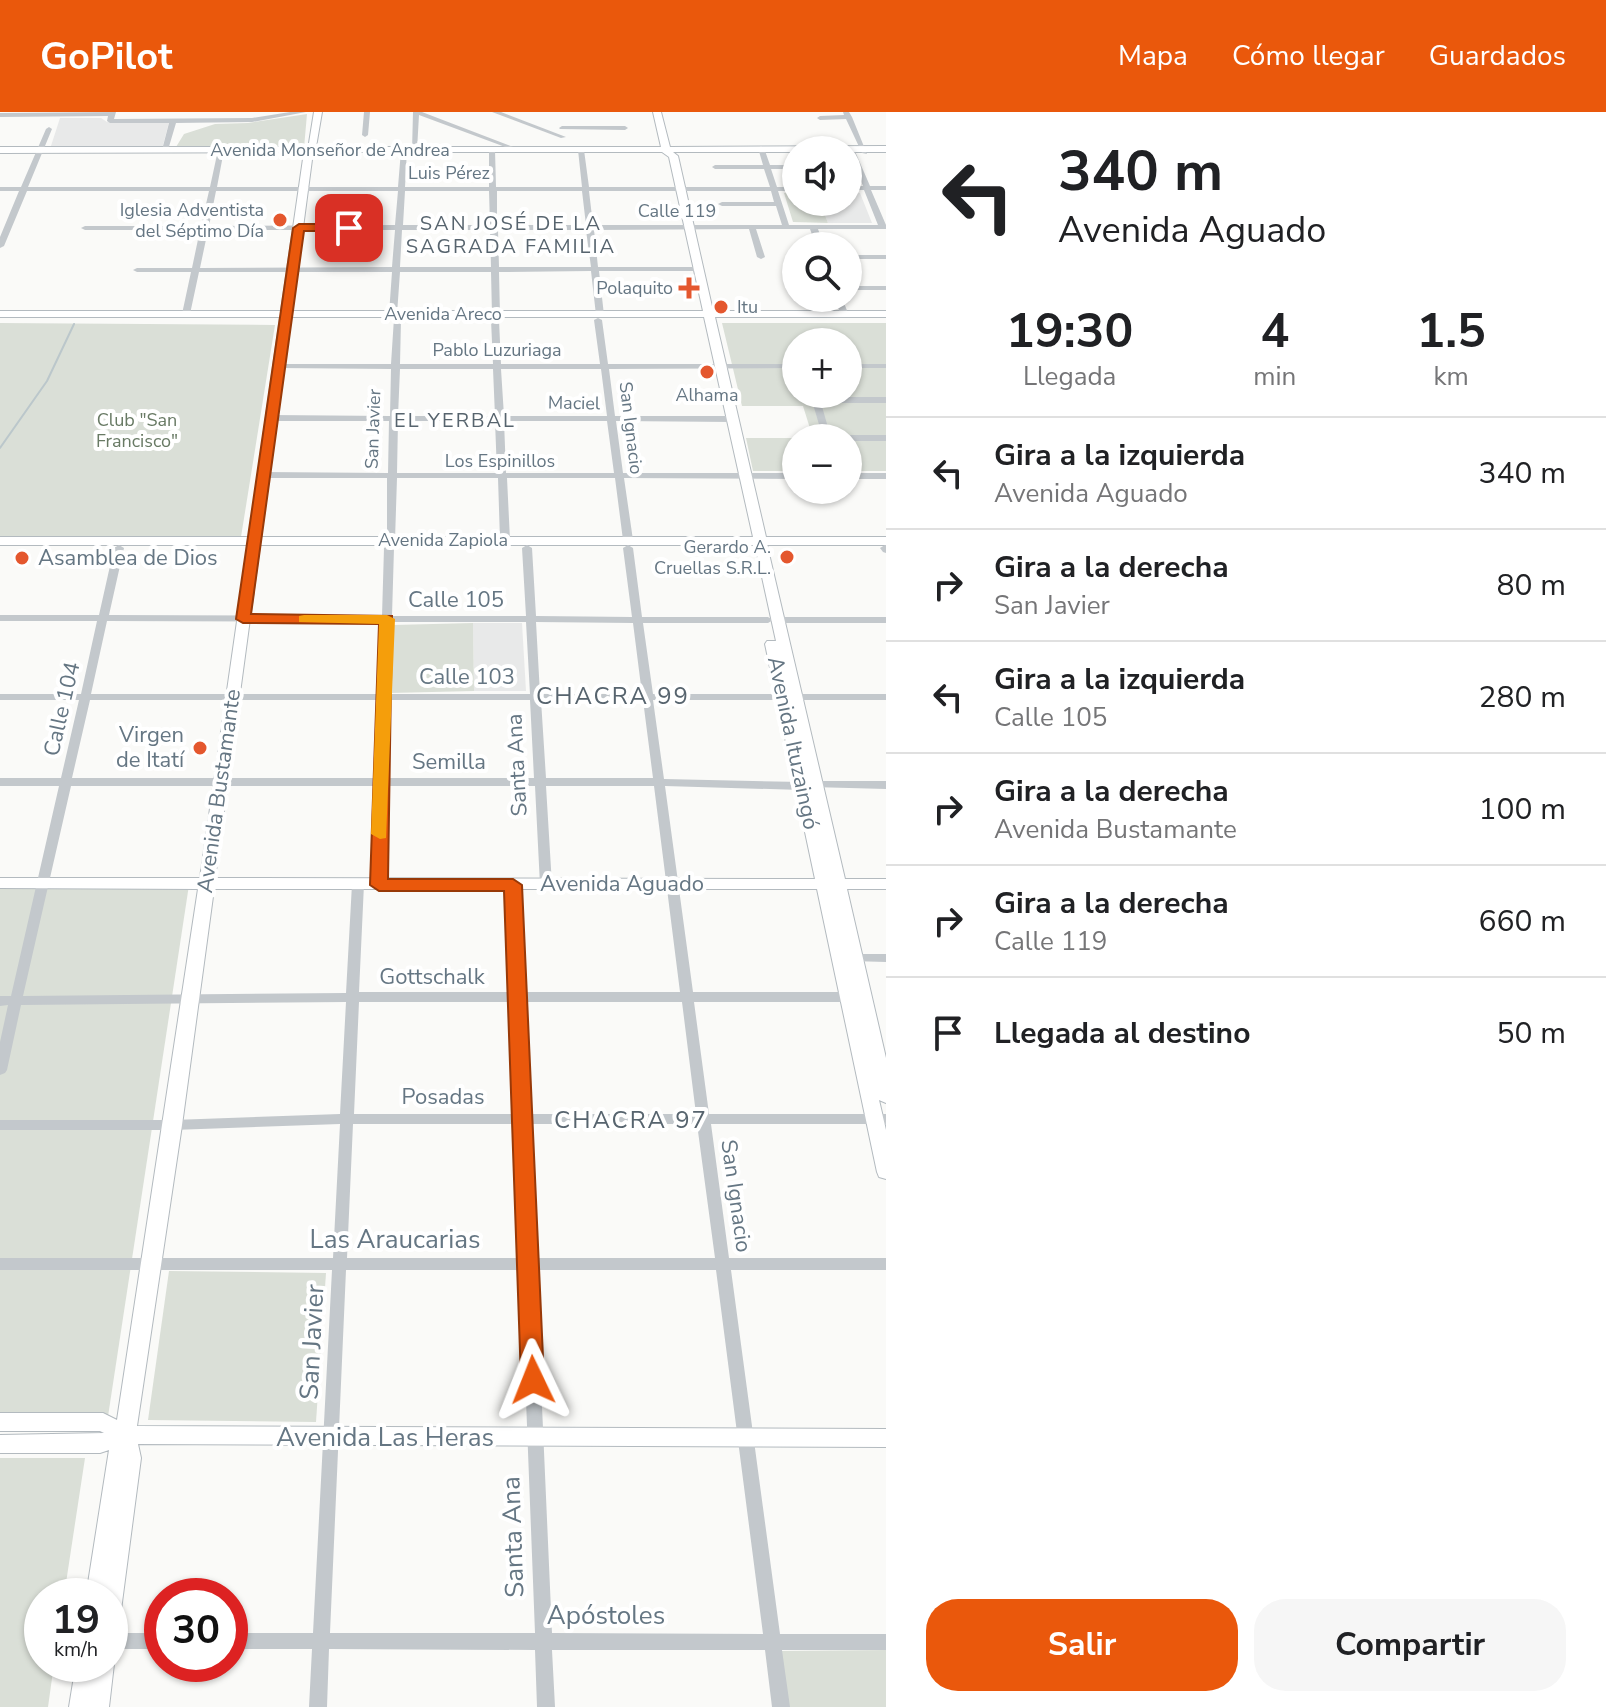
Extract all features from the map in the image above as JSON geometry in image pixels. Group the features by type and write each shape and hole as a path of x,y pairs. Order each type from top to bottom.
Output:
{"main road":[{"name":"Avenida Bustamante","path":"310,148 307,143 311,112"},
{"name":"Avenida Bustamante","path":"100,1578 173,1125 278,366 318,112"},
{"name":"Avenida Ituzaingó","path":"657,112 689,227 856,998 881,1120 885,1166"},
{"name":"Avenida Ituzaingó","path":"666,112 670,151"},
{"name":"Avenida Monseñor de Andrea","path":"0,150 782,150"},
{"name":"Avenida Monseñor de Andrea","path":"761,150 782,152"},
{"name":"Avenida Monseñor de Andrea","path":"864,151 886,151"},
{"name":"Avenida Areco","path":"0,317 186,314 287,317"},
{"name":"Avenida Areco","path":"708,318 886,314"},
{"name":"Avenida Areco","path":"0,317 886,320"},
{"name":"Avenida Zapiola","path":"390,544 505,540 628,544 886,541"},
{"name":"Avenida Zapiola","path":"0,541 527,548 628,544"},
{"name":"Avenida Zapiola","path":"0,548 254,544"},
{"name":"Avenida Zapiola","path":"756,544 886,549"},
{"name":"Avenida Aguado","path":"0,880 379,885 886,884"},
{"name":"Avenida Ituzaingó","path":"831,884 855,958 856,998 886,1096"},
{"name":"Avenida Las Heras","path":"0,1422 103,1422 125,1435"},
{"name":"Avenida Bustamante","path":"114,1578 131,1458 125,1435"},
{"name":"Avenida Las Heras","path":"0,1444 100,1444 125,1435 886,1438"},
{"path":"81,1707 84,1682"},
{"path":"97,1707 100,1682"}],"street":[{"path":"0,115 111,116 173,121 252,120 303,112"},
{"path":"365,135 367,112"},
{"path":"416,112 518,150"},
{"name":"San Javier","path":"379,885 396,270 402,189 416,112"},
{"path":"495,112 562,128 625,128"},
{"path":"820,118 848,115 864,151"},
{"path":"165,150 173,121"},
{"path":"562,128 565,150"},
{"path":"0,246 49,129"},
{"path":"186,314 221,150"},
{"path":"492,150 505,540"},
{"name":"San Ignacio","path":"581,150 619,478 781,1707"},
{"path":"761,150 786,227"},
{"path":"715,167 782,167"},
{"path":"862,177 885,227"},
{"path":"862,188 886,188"},
{"path":"0,189 24,189"},
{"name":"Luis Pérez","path":"24,189 782,189"},
{"path":"722,204 779,204"},
{"path":"752,227 761,257"},
{"path":"813,227 815,232"},
{"name":"Calle 119","path":"85,228 885,227"},
{"path":"862,257 886,257"},
{"path":"137,270 698,269"},
{"path":"862,288 886,288"},
{"name":"Pablo Luzuriaga","path":"278,366 782,366"},
{"path":"862,366 886,366"},
{"path":"862,399 886,400"},
{"name":"Maciel","path":"271,418 729,419"},
{"path":"862,438 886,438"},
{"name":"Los Espinillos","path":"263,475 782,476"},
{"path":"862,476 886,476"},
{"name":"Calle 104","path":"0,1070 119,548"},
{"name":"Santa Ana","path":"527,548 546,885"},
{"name":"Calle 105","path":"0,618 886,620"},
{"name":"Calle 103","path":"0,697 886,697"},
{"name":"Semilla","path":"0,782 886,785"},
{"name":"San Javier","path":"318,1707 358,884"},
{"name":"Santa Ana","path":"513,885 546,1707"},
{"path":"855,958 886,958"},
{"name":"Gottschalk","path":"0,1001 353,997 856,998"},
{"name":"Posadas","path":"0,1125 173,1125 347,1119 881,1120"},
{"name":"Las Araucarias","path":"0,1264 886,1264"},
{"name":"Apóstoles","path":"248,1641 886,1642"}],"shaded area":[{"path":"60,118 169,122 162,149 50,149"},
{"path":"862,198 872,223 828,223 825,216 862,216"},
{"path":"473,623 522,623 526,691 474,691"}],"green space":[{"path":"307,114 304,148 176,147 184,134 215,124 248,123"},
{"path":"791,216 825,216 828,223 793,222"},
{"name":"Club \"San Francisco\"","path":"0,323 275,325 241,537 0,538"},
{"path":"722,323 886,323 886,471 862,471 862,424 809,424 804,408 862,408 862,328 782,328 782,406 742,406"},
{"path":"746,438 782,438 782,471 753,471"},
{"path":"473,623 474,691 390,693 393,625"},
{"path":"0,885 189,885 107,1423 0,1422"},
{"path":"169,1271 326,1273 316,1422 148,1420"},
{"path":"0,1458 85,1458 67,1578 24,1578 24,1682 51,1682 48,1707 0,1707"},
{"path":"886,1650 886,1707 785,1707 778,1651"}],"waterway":[{"path":"0,448 47,381 74,324"}],"slow traffic":[{"path":"304,619 387,619 380,834"}],"place":[{"name":"Iglesia Adventista del Séptimo Día","path":"280,220"},
{"name":"Polaquito","path":"689,288"},
{"name":"Itu","path":"721,307"},
{"name":"Alhama","path":"707,372"},
{"name":"Gerardo A. Cruellas S.R.L.","path":"787,557"},
{"name":"Asamblea de Dios","path":"22,558"},
{"name":"Virgen de Itatí","path":"200,748"}],"district":[{"name":"SAN JOSÉ DE LA SAGRADA FAMILIA","path":"511,234"},
{"name":"EL YERBAL","path":"455,420"},
{"name":"CHACRA 99","path":"613,696"},
{"name":"CHACRA 97","path":"631,1120"}],"route":[{"path":"349,228 299,228 243,619 387,619 379,885 513,885 533,1380"}]}
